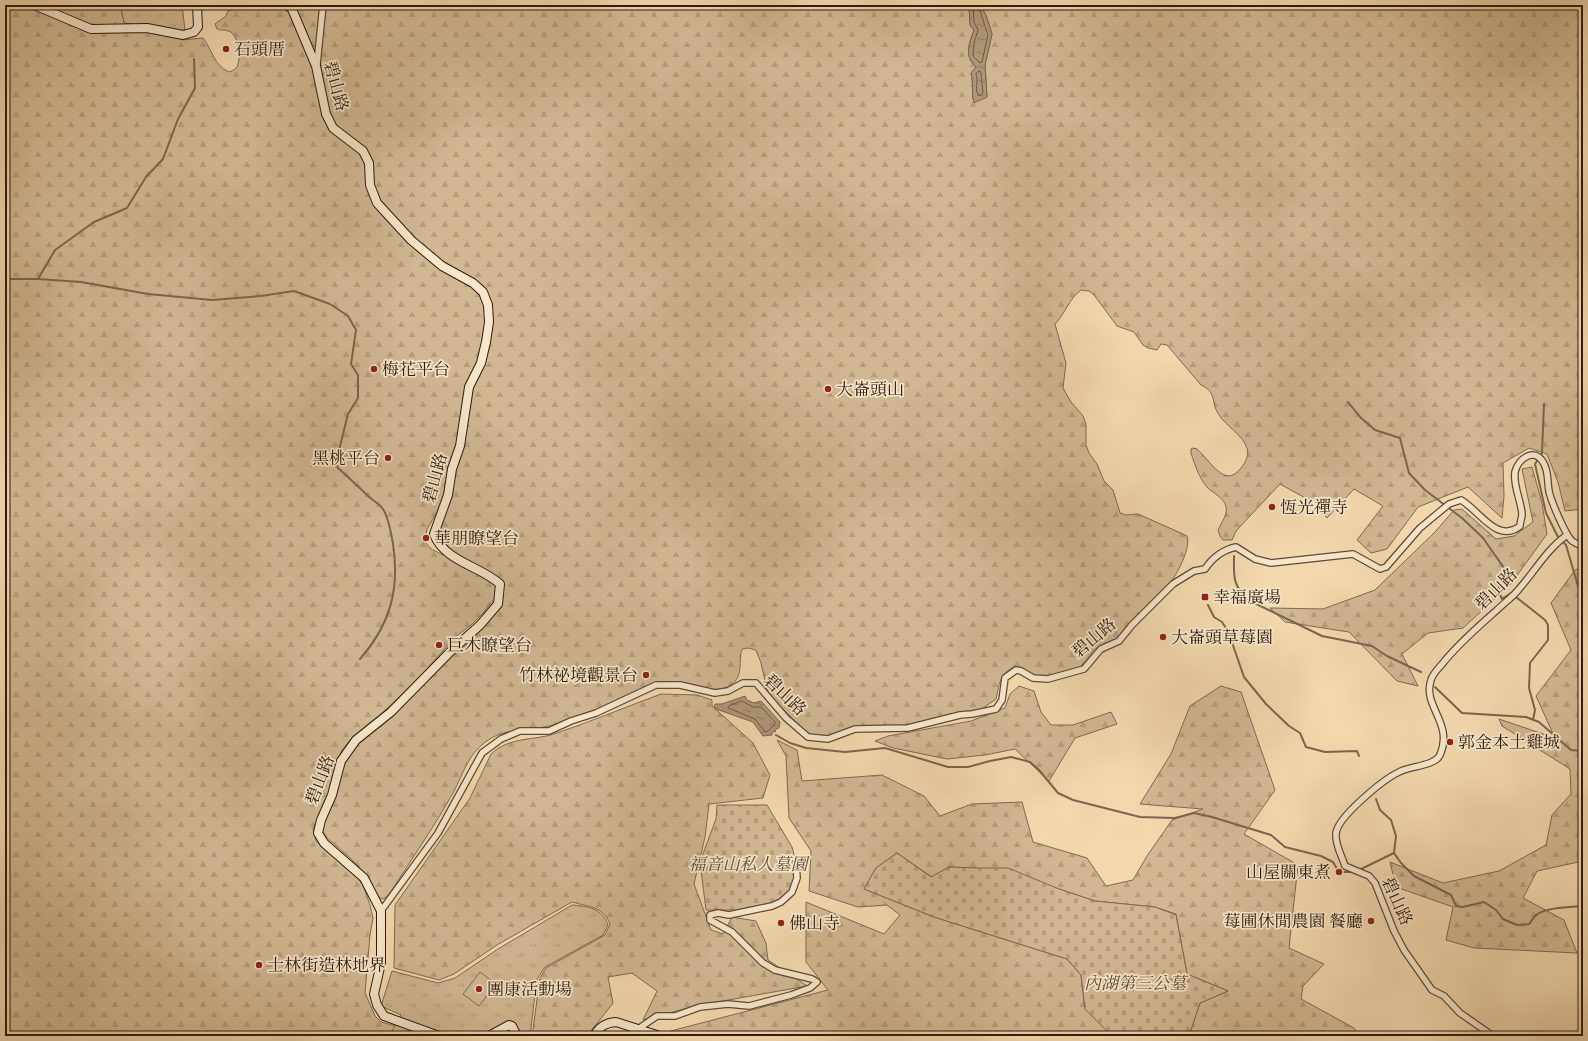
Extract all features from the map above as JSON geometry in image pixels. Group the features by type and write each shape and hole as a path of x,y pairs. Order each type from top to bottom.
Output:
{"street":[{"path":"34,5 91,29 147,28 183,35 194,32 198,27 197,5"},
{"name":"碧山路","path":"288,5 292,9 316,66 326,114 333,128 363,152 369,163 370,185 377,203 411,240 442,266 473,283 483,292 488,305 489,322 486,342 481,363 469,387 460,446 452,469 448,495 434,534 437,541 447,550 465,563 491,576 500,584 498,604 480,625 451,651 391,712 356,740 341,761 332,795 321,820 318,833 324,843 364,878 381,911 381,963 374,994 377,1005 384,1016 439,1036"},
{"path":"316,66 323,5"},
{"name":"碧山路","path":"381,911 438,833 482,753 501,739 520,731 549,731 571,721 596,713 656,685 680,685 716,692 728,691 743,683 756,683 786,718 808,738 828,739 855,729 908,728 954,716 996,709 1002,700 1005,678 1016,670 1022,671 1033,678 1048,679 1084,669 1101,649 1119,641 1132,625 1177,581 1194,571 1205,569 1212,558 1219,553 1236,547 1255,559 1271,563 1353,554 1380,569 1386,568 1420,528 1449,504 1461,500 1474,509 1497,530 1506,532 1514,530 1520,526 1522,514 1515,481 1517,465 1529,455 1534,455 1539,457 1547,470 1549,492 1567,535 1550,550 1519,590 1468,638 1456,646 1433,674 1430,680 1429,692 1443,727 1444,737 1440,756 1433,762 1408,768 1387,779 1362,799 1338,826 1336,833 1345,866 1369,876 1375,883 1394,931 1404,950 1432,990 1444,996 1460,1013 1493,1036"},
{"path":"1567,535 1573,542 1583,546"},
{"path":"638,1029 657,1016 675,1016 700,1007 728,1004 749,1006 791,995 810,988 817,982 812,979 775,970 763,964 732,932 710,920 710,915 718,913 729,915 772,906 781,902 792,892 797,878 796,863"},
{"path":"594,1036 600,1027 616,1022 660,1036"},
{"path":"489,1036 509,1025 512,1026 517,1036"}],"green space":[{"path":"5,5 120,5 124,23 177,31 177,36 182,40 203,38 220,66 229,72 237,67 239,54 238,44 232,33 217,29 215,24 226,16 228,11 245,5 969,5 970,25 974,30 969,44 969,55 970,60 976,67 971,74 974,102 987,97 985,65 992,34 981,5 1583,5 1583,509 1565,511 1558,482 1547,454 1529,448 1503,463 1504,496 1502,518 1468,487 1418,507 1387,549 1371,553 1357,540 1383,506 1354,489 1327,518 1309,500 1280,484 1236,531 1232,540 1223,540 1218,530 1225,516 1225,504 1222,499 1208,488 1202,480 1194,462 1191,449 1197,449 1212,466 1223,475 1229,476 1235,474 1246,461 1248,451 1245,443 1219,415 1210,391 1201,385 1167,345 1161,344 1157,350 1143,345 1134,332 1117,326 1094,295 1089,291 1081,290 1077,293 1055,324 1066,363 1063,388 1071,402 1083,416 1086,424 1086,445 1089,453 1097,464 1104,481 1113,490 1120,513 1126,515 1138,514 1187,536 1188,542 1184,558 1167,588 1157,599 1137,615 1117,638 1095,649 1079,668 1070,671 1038,676 1015,666 1003,676 996,699 979,711 958,713 904,726 853,727 829,737 812,736 808,734 768,694 761,663 756,650 748,648 742,649 738,677 731,685 724,688 707,689 663,683 654,684 587,714 563,722 529,730 503,733 488,740 474,753 453,793 430,831 390,893 382,899 375,892 362,870 352,859 323,834 321,829 335,793 346,758 359,739 387,718 499,608 500,605 503,590 500,579 454,553 440,539 437,531 451,495 455,471 463,444 470,394 473,384 484,365 490,331 491,314 489,301 484,289 474,280 447,265 414,238 380,202 373,182 371,160 363,149 335,127 324,96 322,102 323,110 330,128 363,155 366,162 368,191 374,202 403,235 421,251 445,270 470,283 482,294 485,301 486,310 484,343 480,361 465,392 459,436 450,462 444,495 437,512 427,529 425,542 431,549 486,576 496,585 497,592 494,599 484,612 449,644 418,679 378,717 352,738 342,750 336,765 331,787 313,829 316,841 354,874 363,885 373,918 365,993 375,1016 381,1022 395,1026 389,1036 5,1036"},
{"path":"120,5 182,5 185,30 177,31 124,23"},
{"path":"1532,467 1542,503 1547,534 1510,585 1463,628 1428,633 1402,654 1418,686 1397,681 1349,632 1285,622 1270,608 1323,609 1375,590 1435,532 1454,510 1462,509 1496,539 1514,536 1533,522 1522,469"},
{"path":"1583,567 1583,861 1537,871 1523,898 1564,920 1577,953 1474,948 1446,940 1453,907 1396,887 1390,862 1443,883 1499,871 1546,845 1552,815 1571,794 1570,769 1502,726 1499,719 1555,738 1536,696 1571,650 1551,603 1575,570"},
{"path":"1019,686 1034,691 1041,712 1051,725 1073,725 1111,712 1117,724 1075,738 1049,781 1015,749 985,755 947,759 893,748 875,741 888,736 971,721 1005,708 1010,694"},
{"path":"1221,686 1241,692 1275,790 1244,834 1298,865 1289,948 1324,964 1303,986 1301,999 1354,1028 1361,1036 1189,1036 1200,1003 1228,991 1187,974 1176,914 1155,907 1095,901 1059,889 977,868 949,867 932,877 897,853 876,868 864,889 934,917 1067,959 1081,975 1085,1009 1112,1036 697,1036 667,1032 828,990 806,962 806,902 884,934 900,915 887,905 858,907 809,891 811,851 789,818 786,756 777,740 797,750 802,781 882,775 924,796 940,816 972,804 1022,802 1033,842 1087,858 1106,886 1133,880 1147,856 1172,820 1203,809 1140,804 1171,754 1190,706"},
{"path":"661,694 697,695 712,700 712,706 753,743 770,775 763,798 709,804 705,837 694,884 711,930 723,934 732,917 756,921 766,943 768,960 807,986 695,1006 643,1020 657,991 632,973 608,977 613,1003 587,1036 532,1036 540,978 546,968 605,935 610,924 604,914 599,910 590,906 572,902 497,945 454,974 439,980 394,968 395,905 470,798 491,754 506,744 557,733"},
{"name":"福音山私人墓園","path":"717,805 767,805 792,847 798,878 790,892 779,901 755,910 706,910 700,862 716,819"},
{"name":"內湖第三公墓","path":"897,853 931,877 949,867 1008,868 1059,889 1095,901 1155,907 1176,915 1187,974 1228,991 1200,1003 1189,1036 1112,1036 1085,1009 1081,975 1067,959 934,917 864,889 876,868"},
{"path":"572,905 594,909 603,915 608,925 603,935 545,967 537,979 530,1036 389,1036 401,1015 381,1006 392,971 438,983 455,978 498,949"},
{"name":"團康活動場","path":"480,972 496,984 479,1006 463,994"}],"water":[{"path":"969,5 981,5 992,34 985,65 987,97 974,103 971,73 976,67 969,56 969,44 974,30 970,25"},
{"path":"745,696 747,700 754,703 761,701 780,722 779,728 776,729 775,732 772,732 772,735 763,736 753,722 714,707 715,704 722,704"}],"waterway":[{"path":"5,279 38,279 55,250 94,222 127,208 146,177 163,159 178,119 195,88 194,59"},
{"path":"38,279 81,282 148,294 212,300 261,296 294,291 330,304 348,316 356,330 351,364 358,375 358,398 348,414 336,462 338,468 383,509 390,526 395,560 394,591 390,606 379,633 360,659"},
{"path":"1348,402 1360,417 1375,430 1400,438 1409,473 1425,490 1462,518 1483,538 1504,568 1503,577 1498,590 1502,599 1511,593 1545,620 1548,625 1548,640 1530,663 1529,688 1535,710 1533,720"},
{"path":"1544,404 1542,453 1535,464 1546,513 1558,537 1566,545 1583,603"},
{"path":"1234,556 1235,580 1239,589 1248,600 1322,636 1372,646 1387,656 1421,672"},
{"path":"1208,605 1214,617 1222,622 1228,631 1244,677 1266,704 1289,726 1300,733 1306,747 1325,752 1357,751 1359,756"},
{"path":"1435,687 1462,713 1526,717 1539,722 1571,750 1583,751"},
{"path":"776,735 790,743 806,748 845,752 885,748 948,767 968,767 1011,757 1030,762 1039,770 1058,793 1073,800 1140,817 1175,818 1194,813 1212,817 1271,835 1285,847 1321,856 1333,862 1339,872 1353,872"},
{"path":"1376,799 1380,810 1391,820 1396,836 1394,853 1401,863 1414,876 1451,895 1456,906 1463,907 1484,902 1496,910 1503,919 1517,925 1529,924 1535,916 1545,911 1558,908 1583,906"},
{"path":"1359,870 1394,853"}],"place":[{"name":"石頭厝","path":"226,49"},
{"name":"梅花平台","path":"374,369"},
{"name":"大崙頭山","path":"828,389"},
{"name":"黑桃平台","path":"388,458"},
{"name":"恆光禪寺","path":"1272,507"},
{"name":"華朋瞭望台","path":"426,538"},
{"name":"幸福廣場","path":"1205,597"},
{"name":"大崙頭草莓園","path":"1163,637"},
{"name":"巨木瞭望台","path":"439,645"},
{"name":"竹林祕境觀景台","path":"646,675"},
{"name":"郭金本土雞城","path":"1450,742"},
{"name":"山屋關東煮","path":"1339,872"},
{"name":"莓圃休閒農園 餐廳","path":"1371,921"},
{"name":"佛山寺","path":"781,923"},
{"name":"士林街造林地界","path":"259,965"},
{"name":"團康活動場","path":"479,989"}]}
